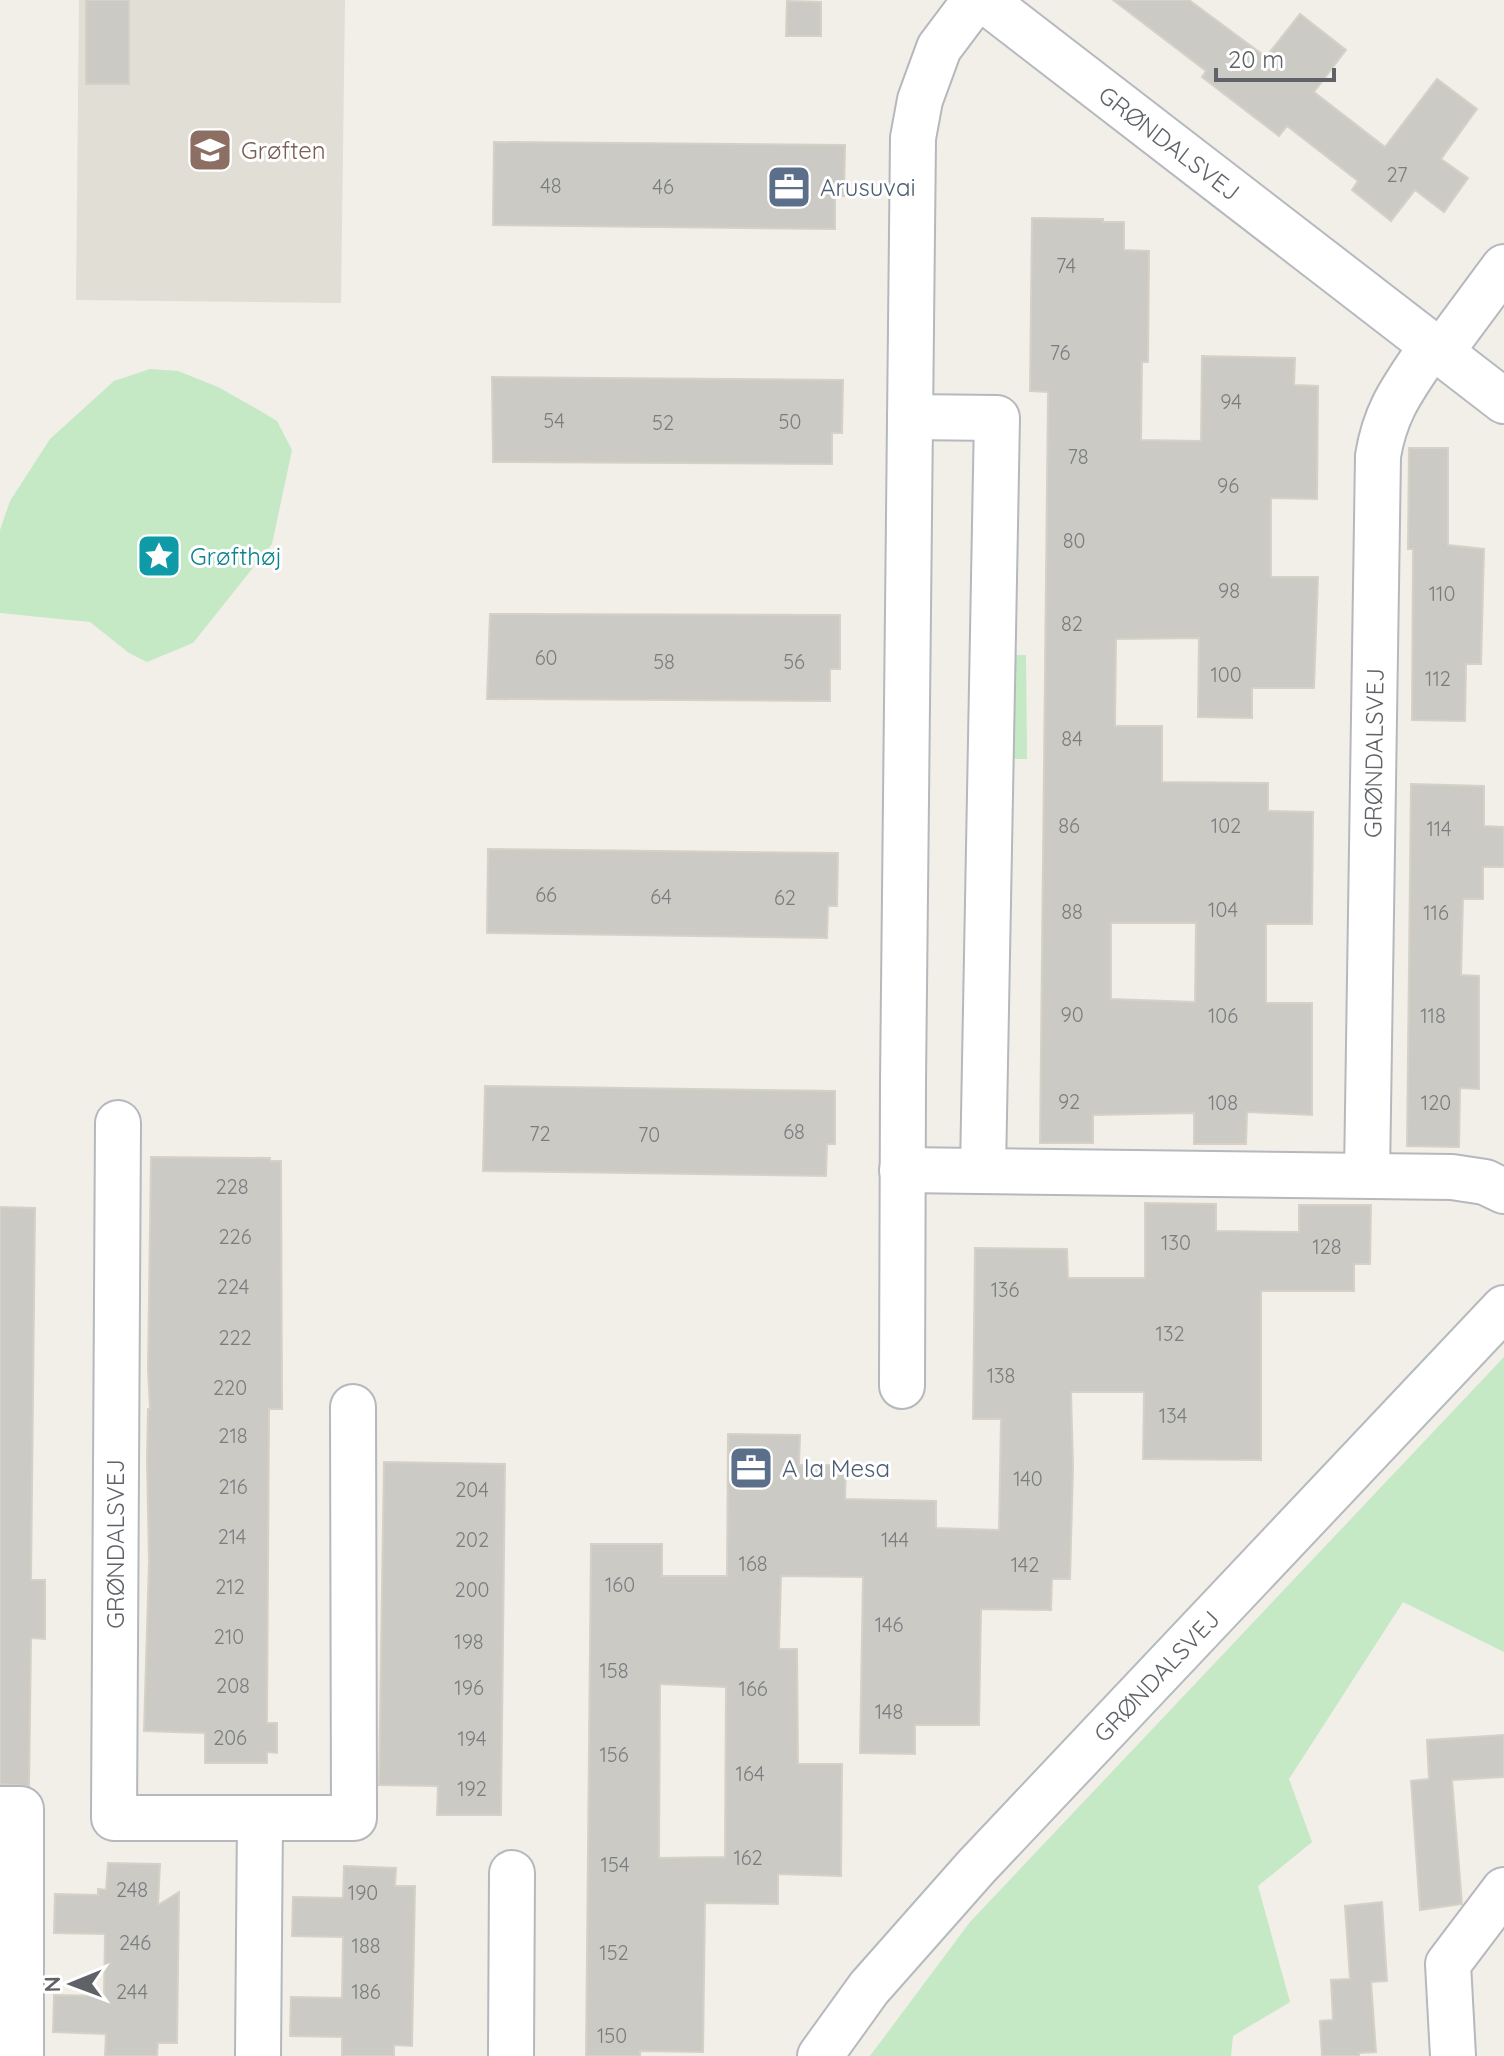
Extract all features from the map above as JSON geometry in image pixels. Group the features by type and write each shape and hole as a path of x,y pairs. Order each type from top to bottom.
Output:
{"street":[{"path":"902,1386 913,138 920,100 939,48 975,0"},
{"name":"GRØNDALSVEJ","path":"984,0 1504,401"},
{"path":"1437,348 1504,267"},
{"name":"GRØNDALSVEJ","path":"1367,1175 1378,456 1383,426 1394,401 1437,348"},
{"path":"910,417 997,418 983,1170"},
{"name":"GRØNDALSVEJ","path":"118,1123 114,1818 354,1818 353,1407"},
{"path":"902,1170 1452,1177 1485,1182 1504,1191"},
{"name":"GRØNDALSVEJ","path":"820,2056 869,1988 976,1867 1504,1308"},
{"path":"0,1809 21,1809 21,2056"},
{"path":"258,2056 260,1818"},
{"path":"511,2056 512,1873"},
{"path":"1453,2056 1448,1964 1504,1890"}],"shaded area":[{"name":"Grøften","path":"79,0 345,0 341,303 76,300"}],"green space":[{"path":"150,369 178,371 218,387 257,409 277,421 292,450 272,544 193,643 147,662 129,653 90,622 0,613 0,530 10,501 50,439 114,381"},
{"path":"999,655 1026,655 1027,759 999,759"},
{"path":"1504,1357 1504,1652 1403,1602 1289,1779 1312,1842 1258,1886 1290,2002 1233,2036 1231,2056 870,2056 970,1922"}],"building":[{"path":"86,0 129,0 129,84 86,84"},
{"path":"1113,0 1189,0 1266,57 1300,14 1346,50 1314,92 1385,147 1437,79 1477,109 1441,159 1468,178 1444,212 1415,190 1391,221 1352,190 1358,181 1287,126 1279,136 1202,77 1206,71"},
{"path":"787,1 821,2 821,36 786,36"},
{"path":"494,142 845,145 844,196 835,196 835,229 493,225"},
{"path":"1032,218 1124,222 1124,250 1149,251 1148,362 1142,362 1141,440 1201,441 1202,356 1295,358 1294,385 1318,386 1317,499 1271,498 1271,577 1318,577 1314,688 1252,688 1252,718 1198,717 1199,638 1116,639 1115,726 1162,726 1162,782 1268,783 1268,811 1313,812 1312,924 1266,924 1266,1003 1312,1003 1312,1115 1247,1112 1246,1144 1194,1144 1194,1113 1093,1115 1093,1143 1040,1143 1048,392 1030,391","holes":["1111,923 1196,923 1195,1002 1111,999"]},
{"path":"492,377 843,380 842,433 832,433 832,464 493,462"},
{"path":"1409,448 1448,448 1448,545 1484,549 1481,664 1466,664 1465,721 1412,720 1413,549 1408,549"},
{"path":"490,614 840,615 840,669 830,669 830,701 487,699"},
{"path":"1411,784 1484,786 1484,826 1504,827 1504,867 1483,867 1483,899 1463,899 1461,975 1479,976 1479,1089 1460,1088 1459,1147 1407,1146"},
{"path":"488,849 838,853 837,906 828,906 827,938 487,933"},
{"path":"485,1086 835,1091 835,1144 827,1144 826,1176 483,1171"},
{"path":"151,1157 270,1158 270,1161 281,1161 282,1409 269,1409 267,1723 277,1723 277,1753 267,1752 267,1763 205,1763 205,1733 144,1731 149,1561 147,1460"},
{"path":"1145,1203 1216,1204 1216,1231 1299,1232 1299,1205 1371,1205 1370,1264 1354,1264 1354,1291 1261,1291 1261,1460 1143,1459 1144,1392 1071,1392 1070,1579 1052,1579 1051,1610 981,1609 979,1725 915,1725 915,1754 860,1753 863,1577 781,1576 779,1649 797,1649 798,1764 842,1764 841,1876 778,1874 778,1904 705,1903 703,2052 640,2051 640,2056 586,2056 591,1544 662,1544 662,1576 727,1576 728,1434 800,1435 799,1465 846,1465 845,1499 936,1501 936,1528 999,1530 1001,1419 973,1419 975,1248 1067,1249 1068,1278 1145,1278","holes":["660,1684 726,1687 725,1857 659,1858"]},
{"path":"0,1207 35,1208 31,1580 45,1580 45,1639 31,1638 29,1786 0,1784"},
{"path":"384,1462 505,1464 501,1815 437,1815 438,1786 379,1785"},
{"path":"1504,1735 1504,1777 1452,1780 1462,1904 1420,1910 1411,1781 1429,1779 1427,1740"},
{"path":"108,1863 160,1864 158,1905 179,1892 177,2043 158,2043 157,2056 105,2056 106,2034 53,2032 54,1995 104,1996 105,1934 54,1933 55,1894 98,1895 98,1889 106,1890"},
{"path":"344,1866 396,1868 395,1886 415,1886 412,2046 394,2045 394,2056 342,2056 342,2037 290,2036 291,1997 342,1998 343,1937 292,1936 293,1897 343,1898"},
{"path":"1382,1902 1387,1981 1371,1982 1376,2052 1359,2053 1359,2056 1322,2056 1320,2021 1333,2020 1331,1980 1350,1979 1345,1906"}],"place":[{"name":"Grøften","path":"210,150"},
{"name":"Arusuvai","path":"789,187"},
{"name":"Grøfthøj","path":"159,556"},
{"name":"A la Mesa","path":"751,1468"}]}
